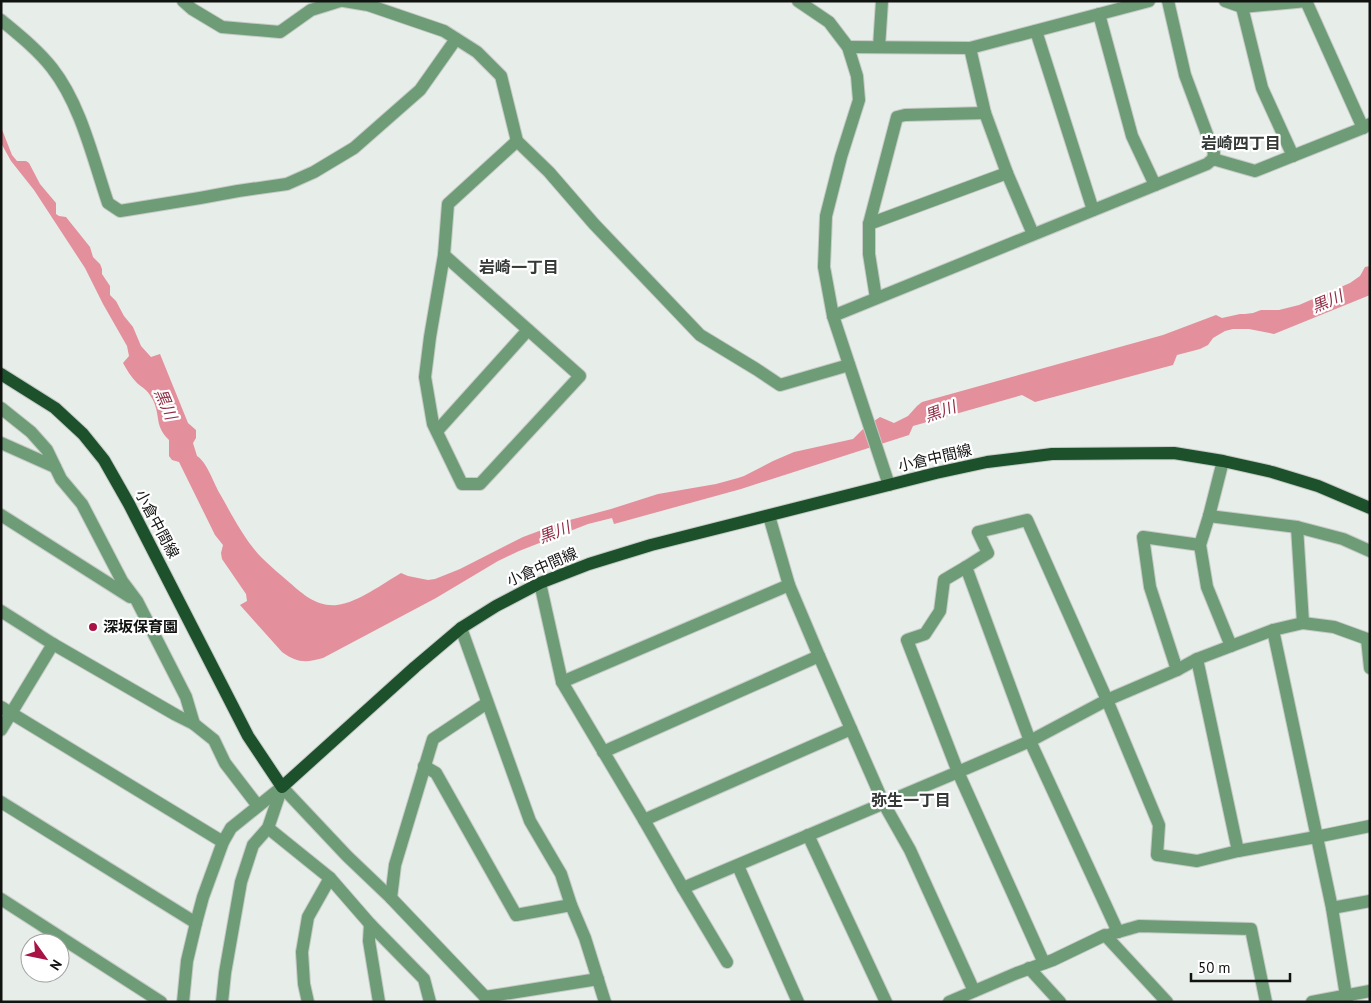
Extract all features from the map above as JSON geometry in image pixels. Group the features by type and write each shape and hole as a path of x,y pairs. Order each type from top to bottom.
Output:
{"main road":[{"name":"小倉中間線","path":"1,374 55,408 83,434 104,460 129,504 248,736 282,787 461,628 496,606 540,583 589,564 651,545 936,473 987,462 1052,454 1174,453 1223,461 1272,472 1318,486 1370,508"}],"street":[{"path":"183,1 192,9 222,27 280,32 311,10 340,1"},
{"path":"344,1 369,3 444,31 477,52 501,76 517,141 549,172 594,224 700,335 780,385 849,365"},
{"path":"798,1 817,7 829,22 848,47 857,76 859,100 841,157 826,216 824,267 833,316 890,486"},
{"path":"879,47 882,1"},
{"path":"848,47 970,48 1149,1"},
{"path":"833,316 1207,164 1213,159 1214,153 1185,75 1168,1"},
{"path":"1213,159 1255,171 1366,126 1307,1 1242,7 1225,1"},
{"path":"1242,7 1262,88 1292,156"},
{"path":"1099,14 1132,136 1156,185"},
{"path":"1,20 28,43 51,67 67,90 77,110 108,203 120,211 287,184 314,172 354,148 420,90 456,39"},
{"path":"1036,32 1093,210"},
{"path":"970,48 985,113 1007,173 1033,234"},
{"path":"876,298 869,254 869,224 897,117 905,115 985,113"},
{"path":"444,255 580,376 480,484 462,484 433,424 425,377 444,255 448,204 517,141"},
{"path":"869,224 1007,173"},
{"path":"437,431 528,330"},
{"path":"1,408 31,432 47,450 61,479 82,504 122,581 137,601 186,698 194,724"},
{"path":"1,443 55,467"},
{"path":"1223,461 1200,544 1208,587 1231,646"},
{"path":"1,515 137,601"},
{"path":"769,516 789,585 819,656 884,804 910,850 974,991"},
{"path":"1209,516 1297,527 1343,539 1370,551"},
{"path":"1044,963 958,772 907,640 925,634 940,611 944,580 988,553 978,532 1027,520 1159,825 1157,855 1197,861 1238,851 1370,826"},
{"path":"1297,527 1303,622"},
{"path":"1177,670 1150,587 1143,537 1200,544"},
{"path":"966,567 1030,741 1118,932"},
{"path":"540,583 562,682 727,962"},
{"path":"562,682 789,585"},
{"path":"1,611 53,644 194,724 214,740 225,763 258,806"},
{"path":"682,888 738,866 1030,741 1106,700 1197,660 1273,630 1303,622 1334,627 1368,640 1370,668"},
{"path":"461,628 530,821 561,874 571,905 585,938 605,1002"},
{"path":"1273,630 1332,908 1346,998"},
{"path":"1,730 6,710 53,644"},
{"path":"603,752 819,656"},
{"path":"1197,660 1238,851"},
{"path":"391,898 395,865 433,738 487,703"},
{"path":"6,710 223,842"},
{"path":"644,820 852,729"},
{"path":"424,766 436,773 516,915 571,905"},
{"path":"183,1002 187,961 196,923 203,897 223,842 231,828 282,787"},
{"path":"222,1002 225,973 241,882 253,845 268,828 282,787"},
{"path":"282,787 488,1000 598,980"},
{"path":"1,802 196,923"},
{"path":"268,828 330,878 370,924 424,979 430,1002"},
{"path":"808,835 886,1002"},
{"path":"738,866 798,1002"},
{"path":"308,1002 304,984 302,952 308,918 330,878"},
{"path":"1,899 161,1002"},
{"path":"1332,908 1370,901"},
{"path":"370,924 369,941 379,1002"},
{"path":"955,1001 974,991 1044,963 1105,935 1139,926 1251,929 1266,1002"},
{"path":"1105,935 1168,1002"},
{"path":"1030,968 1060,1002"},
{"path":"1312,1002 1346,998 1370,990"}],"water":[{"name":"黒川","path":"1,127 12,155 17,161 29,163 40,184 56,203 56,214 66,217 90,247 93,257 100,264 102,274 110,286 110,295 133,327 141,346 151,357 160,354 188,423 196,430 196,438 193,443 197,456 207,468 244,536 272,568 300,592 317,602 330,605 354,600 401,573 428,580 435,579 460,569 523,537 566,521 658,494 716,484 738,478 794,452 853,439 864,428 880,417 894,423 908,416 922,402 1163,335 1216,315 1222,318 1261,310 1279,310 1299,305 1350,283 1360,276 1365,267 1370,266 1370,295 1274,334 1249,329 1225,331 1200,349 1177,355 1173,365 1035,402 1022,395 913,426 909,435 741,489 614,524 612,518 588,524 498,561 436,598 323,658 302,661 282,652 240,605 247,601 246,594 222,559 223,545 215,535 179,462 172,460 169,456 169,440 159,425 153,400 137,383 123,363 129,356 127,346 85,268 34,190 11,161 1,143"}],"place":[{"name":"深坂保育園","path":"93,627"}],"district":[{"name":"岩崎四丁目","path":"1241,143"},
{"name":"岩崎一丁目","path":"519,267"},
{"name":"弥生一丁目","path":"911,800"}]}
